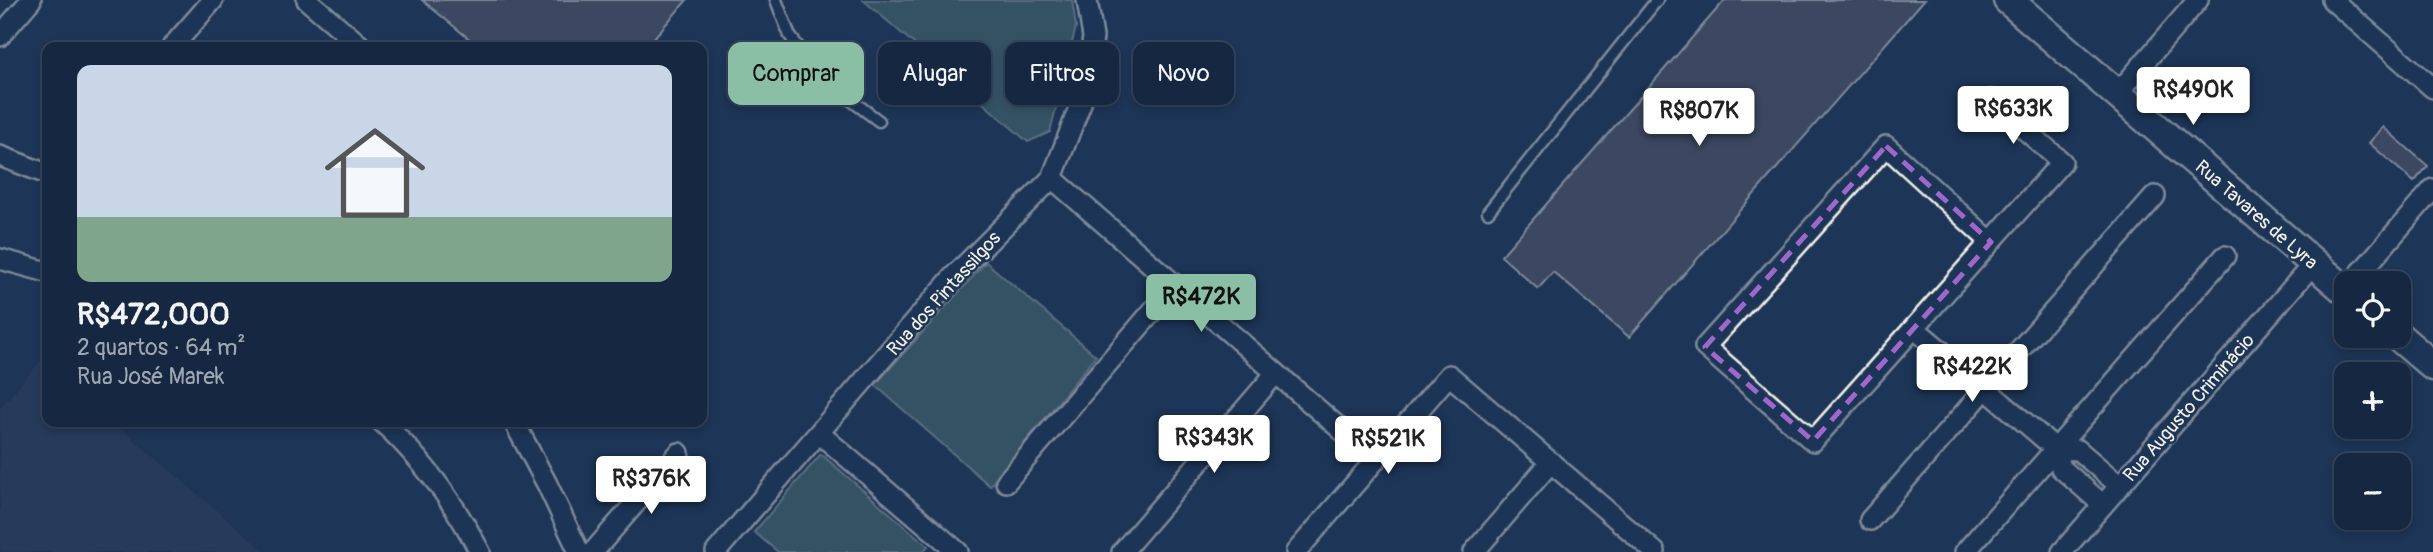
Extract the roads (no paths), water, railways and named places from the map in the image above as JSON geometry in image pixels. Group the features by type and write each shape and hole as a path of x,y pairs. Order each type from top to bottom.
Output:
{"main road":[{"name":"Rua Tavares de Lyra","path":"2008,0 2334,278"},
{"path":"2411,347 2433,366"}],"street":[{"path":"0,36 31,0"},
{"path":"176,42 213,0"},
{"path":"307,0 352,42"},
{"name":"Rua dos Pintassilgos","path":"716,552 953,277 1052,178 1081,103 1088,73 1093,37 1087,0"},
{"path":"2117,94 2198,0"},
{"path":"2332,0 2433,88"},
{"path":"1991,100 2062,162 1991,242 1813,441 1705,347 1886,146 1991,242"},
{"path":"0,156 42,172"},
{"path":"1052,178 1376,460"},
{"path":"2362,271 2433,189"},
{"path":"1870,520 2155,196"},
{"path":"1965,552 2224,256"},
{"path":"0,259 42,271"},
{"name":"Rua Augusto Criminácio","path":"2062,552 2314,263"},
{"path":"1006,482 1175,285"},
{"path":"1914,328 2056,449 2061,468 2103,505"},
{"path":"1122,552 1276,373"},
{"path":"1296,552 1449,375 1653,551"},
{"path":"386,427 435,482 480,552"},
{"path":"520,427 579,552"},
{"path":"819,433 952,550"},
{"path":"2056,449 2078,450 2120,486"},
{"path":"593,552 679,453"},
{"path":"1474,552 1551,462"}],"lane":[{"path":"775,0 790,36 823,79 879,121"},
{"path":"1488,212 1657,0"}]}
